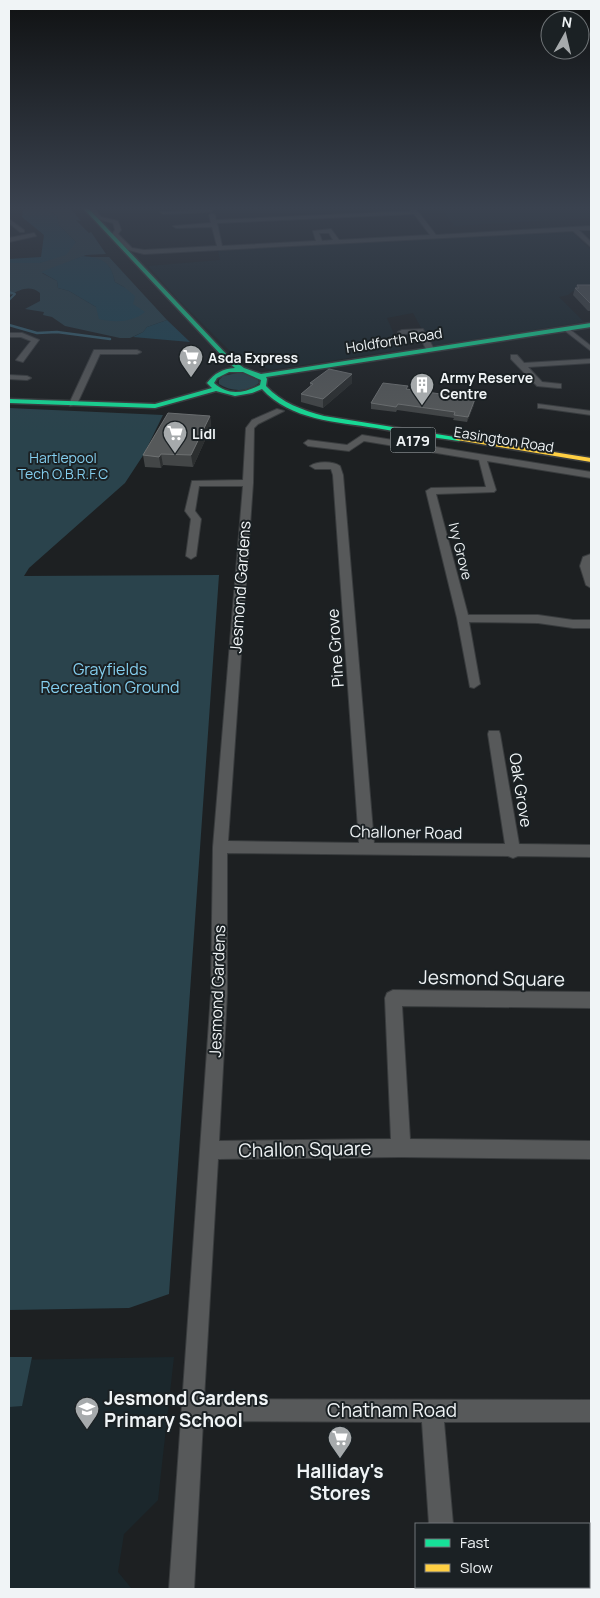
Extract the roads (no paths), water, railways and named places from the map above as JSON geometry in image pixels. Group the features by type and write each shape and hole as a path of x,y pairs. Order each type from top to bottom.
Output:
{"main road":[{"path":"9,401 155,406 215,389 210,383 217,374 216,363 144,284"},
{"name":"Easington Road","path":"155,284 226,358 262,381 270,395 312,415 371,433"},
{"name":"Holdforth Road","path":"262,381 430,349 591,325"},
{"name":"Easington Road","path":"217,374 242,370"},
{"path":"240,394 250,392 262,381"},
{"name":"Easington Road","path":"215,389 255,398 280,411 313,423 371,433 591,460"},
{"name":"Easington Road","path":"463,444 591,468"}],"street":[{"path":"566,329 591,349"},
{"path":"402,332 420,331 430,349"},
{"path":"9,335 22,335 36,340 22,357 38,355"},
{"path":"73,404 99,348 138,353"},
{"path":"514,357 540,384 558,386"},
{"path":"521,365 591,361"},
{"path":"9,377 23,376"},
{"path":"541,406 591,413"},
{"name":"Jesmond Gardens","path":"181,1589 219,994 220,846 248,483 250,428 254,422 280,411"},
{"name":"Easington Road","path":"308,443 350,448 371,433 484,457 591,475"},
{"name":"Ivy Grove","path":"474,684 462,618 433,491 496,490 483,461 484,457"},
{"name":"Pine Grove","path":"315,466 335,466 338,475 367,849"},
{"path":"191,556 196,519 190,511 195,483 248,483"},
{"path":"591,557 587,560 585,566 591,585"},
{"path":"462,618 538,619 573,624 591,624"},
{"name":"Oak Grove","path":"494,734 513,852"},
{"name":"Challoner Road","path":"220,846 513,852 591,851"},
{"name":"Jesmond Square","path":"401,1148 393,998 591,1000"},
{"name":"Challon Square","path":"209,1150 401,1148 591,1150"},
{"name":"Chatham Road","path":"193,1410 591,1412"},
{"path":"432,1410 442,1523"}],"waterway":[{"path":"9,292 15,294 9,300"},
{"path":"9,325 37,333 57,332 110,339"}],"place":[{"name":"Asda Express","path":"191,378"},
{"name":"Army Reserve Centre","path":"422,406"},
{"name":"Lidl","path":"175,454"},
{"name":"Jesmond Gardens Primary School","path":"87,1430"},
{"name":"Halliday's Stores","path":"340,1459"}],"park label":[{"name":"Hartlepool Tech O.B.R.F.C","path":"63,466"},
{"name":"Grayfields Recreation Ground","path":"110,678"}]}
